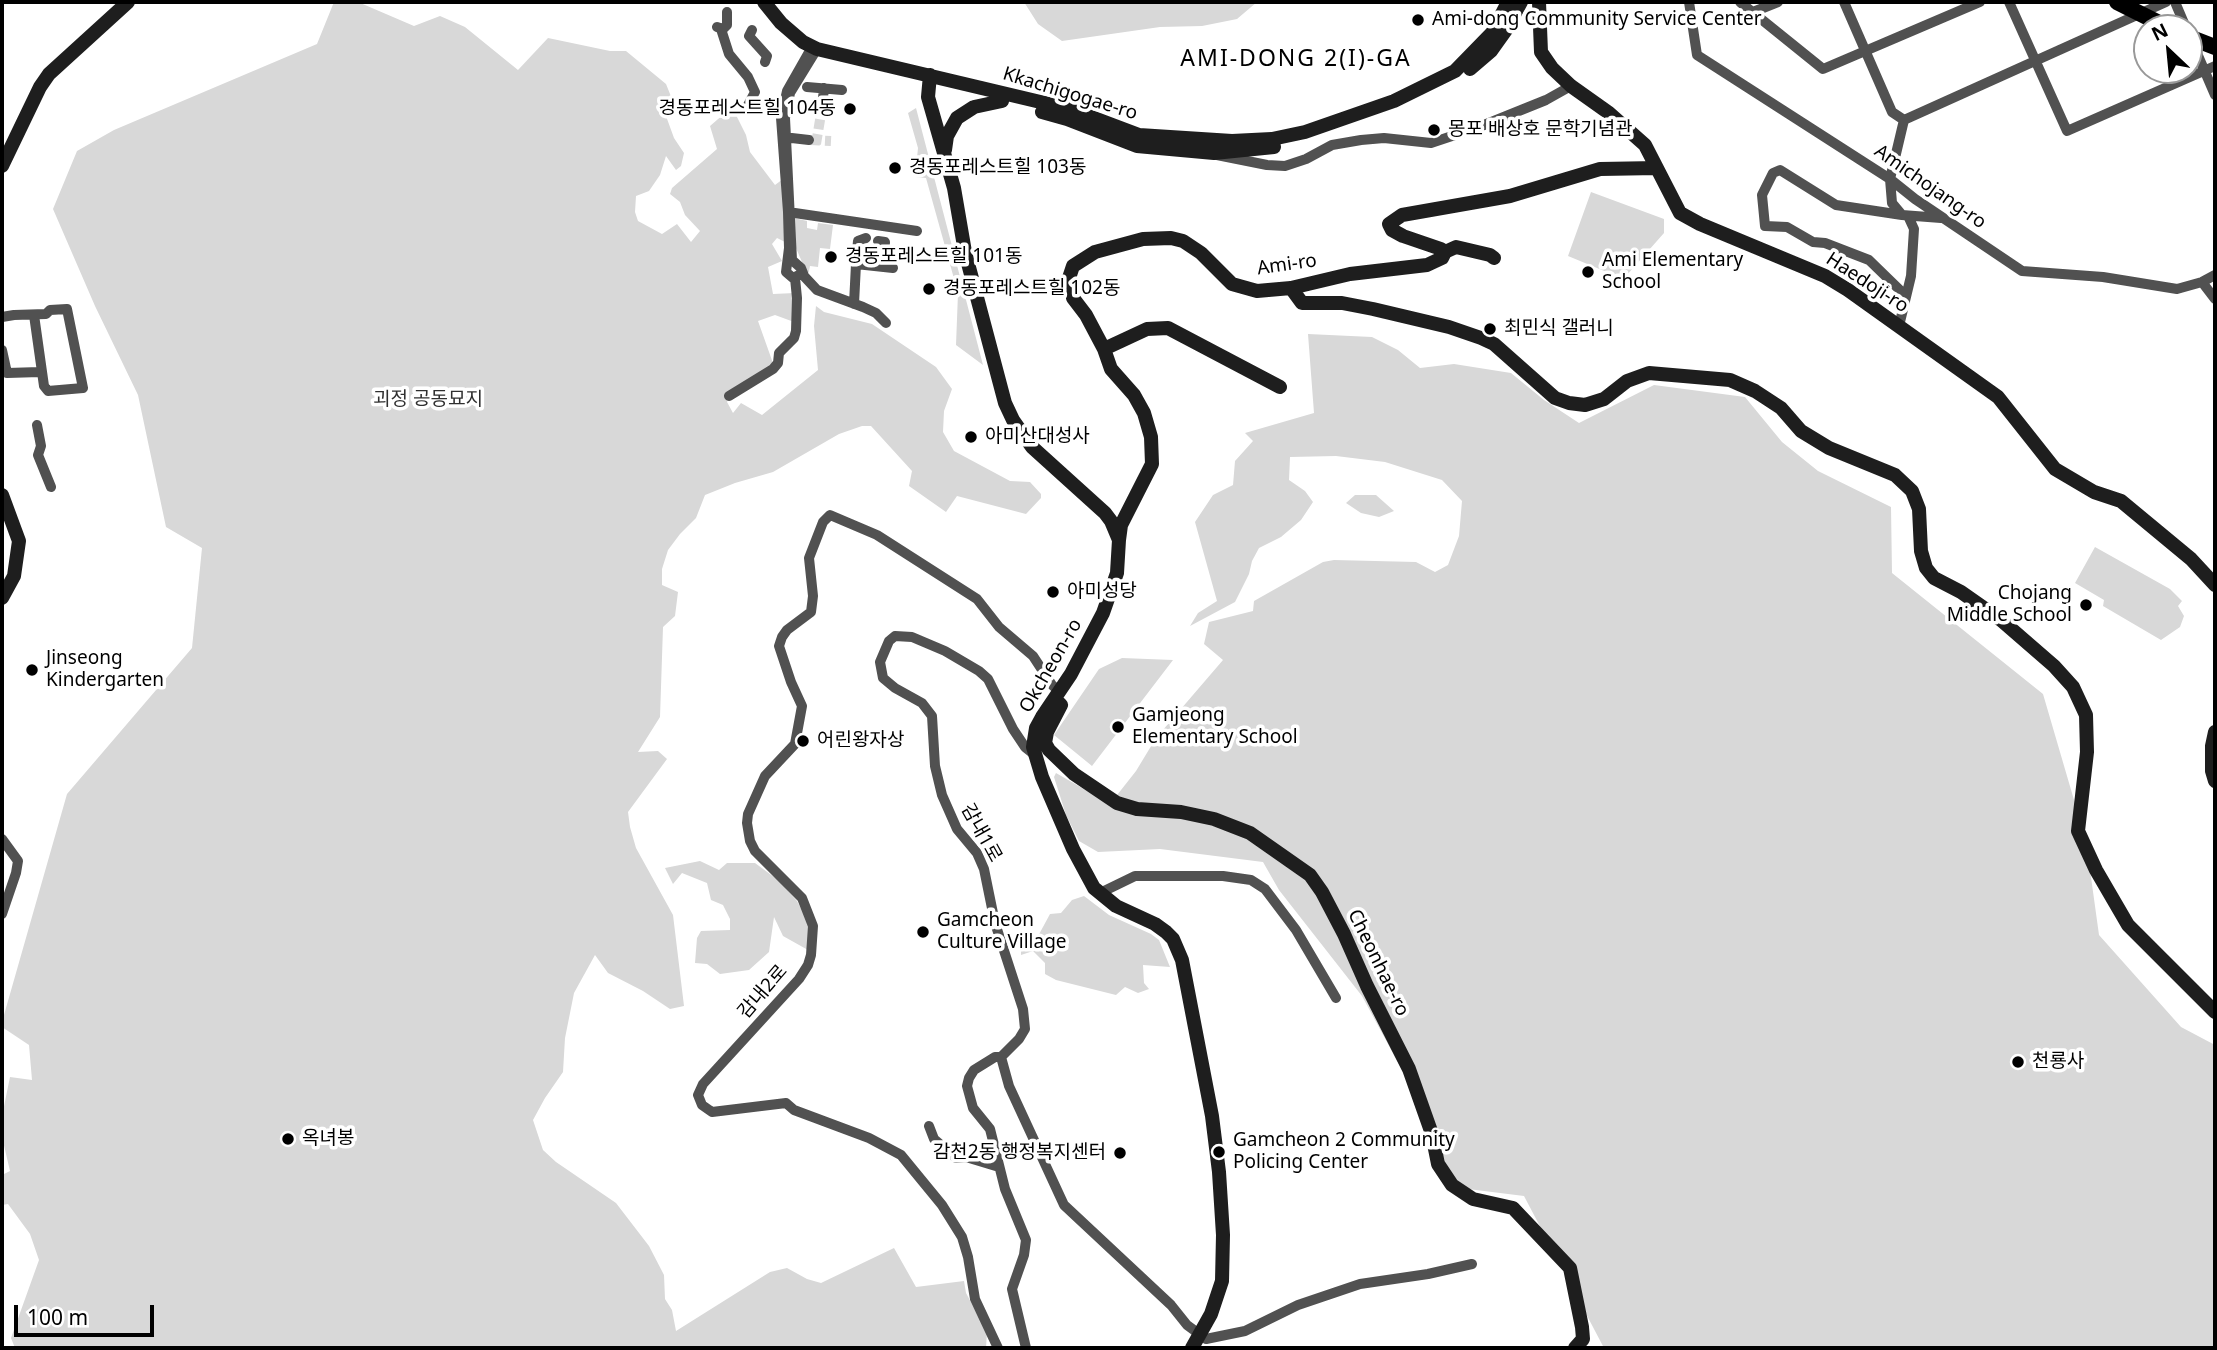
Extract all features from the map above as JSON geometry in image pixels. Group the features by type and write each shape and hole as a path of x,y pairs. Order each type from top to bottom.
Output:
{"main road":[{"path":"2117,2 2138,14"}],"street":[{"path":"2,166 40,87 49,75 128,2"},
{"name":"Kkachigogae-ro","path":"764,2 781,23 813,50 929,86 1070,110 1139,135 1232,141 1272,139 1305,132 1394,101 1454,71 1527,3"},
{"name":"Amichojang-ro","path":"1689,2 1697,55 1890,179 2022,271 2103,277 2177,289 2215,275"},
{"path":"1740,2 1824,69 1980,2"},
{"path":"1753,12 1778,2"},
{"path":"1844,2 1892,112 1904,120"},
{"path":"2008,2 2067,131 2210,68 2215,94"},
{"path":"2138,14 2166,2"},
{"path":"886,323 876,313 817,290 798,276 790,277 786,272 790,213 781,118 787,91 813,50 919,84 1002,101 1067,119 1137,146 1214,153 1247,151 1307,141 1401,108 1460,78 1491,51 1527,3"},
{"name":"Haedoji-ro","path":"1527,3 1541,51 1552,68 1645,145 1680,213 1700,224 1825,276 1899,326 1998,397 2055,469 2094,492 2121,501 2191,559 2215,585"},
{"path":"727,12 727,25 718,28 729,54 748,77 755,92 748,104"},
{"path":"1904,120 2133,16"},
{"path":"752,30 749,36 766,59 772,45"},
{"path":"929,86 954,188 965,252 1004,403 1032,447 1102,510 1111,521 1119,540"},
{"path":"1214,153 1222,158 1285,166 1306,159 1332,145 1361,140 1384,138 1430,143 1546,100 1571,86"},
{"path":"2,143 24,96 40,87"},
{"path":"807,87 842,90"},
{"path":"821,108 824,88"},
{"path":"944,154 947,136 957,118 974,107 1002,101"},
{"path":"1899,326 1911,276 1914,229 1892,203 1890,179 1904,120"},
{"path":"785,139 809,142"},
{"path":"1494,258 1456,247 1445,253 1430,244 1396,233 1389,224 1402,215 1510,196 1600,169 1657,167"},
{"path":"1906,296 1869,260 1825,243 1813,242 1787,227 1765,226 1761,199 1773,173 1780,170 1836,205 1905,216 1944,218"},
{"path":"790,213 863,230 917,233"},
{"path":"854,304 858,241 863,230"},
{"path":"856,264 888,268 885,242 863,230"},
{"name":"Ami-ro","path":"1119,540 1121,525 1152,464 1151,437 1144,413 1134,396 1111,369 1086,315 1073,298 1069,278 1073,266 1095,253 1151,237 1171,238 1184,241 1201,253 1231,284 1257,291 1291,288 1350,274 1427,265 1437,262 1445,253"},
{"path":"729,396 774,369 779,353 794,338 798,276"},
{"path":"2202,282 2215,299"},
{"path":"1291,288 1302,303 1342,303 1373,309 1449,327 1481,338 1494,344 1555,398 1569,403 1585,405 1604,400 1626,381 1648,373 1730,380 1755,391 1781,408 1801,431 1829,448 1895,475 1912,491 1919,509 1921,551 1926,568 1934,578 1961,592 2001,620 2054,666 2073,687 2086,715 2087,752 2078,831 2096,870 2128,925 2215,1012"},
{"path":"2,317 67,309 83,388 48,391 44,386 34,315"},
{"path":"1104,349 1147,329 1168,328 1280,387"},
{"path":"2,350 7,373 40,372"},
{"path":"37,425 41,446 38,454 51,487"},
{"path":"2,495 19,541 14,576 2,598"},
{"path":"1102,510 1119,511 1131,505"},
{"name":"감내2로","path":"998,1348 975,1299 962,1237 942,1205 901,1155 869,1138 794,1110 786,1103 712,1112 702,1105 698,1094 703,1084 799,979 811,955 813,926 802,898 755,851 750,841 747,822 765,776 791,750 797,734 802,706 779,646 787,630 811,612 809,558 823,522 830,515 877,535 977,599 999,627 1033,656 1057,693"},
{"name":"Okcheon-ro","path":"1035,755 1033,747 1036,729 1076,665 1109,599 1117,573 1119,540"},
{"name":"감내1로","path":"1026,1348 1012,1289 1024,1255 1026,1240 1005,1189 990,1129 973,1108 967,1086 974,1070 995,1056 1001,1057 1009,1051 1025,1029 1023,1009 995,923 984,869 977,853 957,829 944,802 935,766 932,716 922,703 895,688 883,677 880,662 888,641 895,636 912,637 945,651 979,671 988,679 1025,747 1035,755"},
{"name":"Cheonhae-ro","path":"1057,693 1060,705 1047,732 1045,743 1074,774 1117,803 1137,809 1181,812 1214,818 1250,834 1310,875 1333,913 1409,1069 1432,1134 1438,1164 1452,1185 1473,1199 1513,1208 1570,1268 1583,1339 1575,1348"},
{"path":"2215,732 2212,771 2215,781"},
{"path":"1035,755 1073,849 1086,874 1100,893 1116,905 1166,932 1178,949 1186,976 1212,1116 1223,1234 1222,1281 1213,1309 1192,1348"},
{"path":"2,839 18,861 2,914"},
{"path":"1100,893 1135,877 1223,876 1251,880 1265,889 1296,930 1336,998"},
{"path":"1001,1057 1009,1086 1064,1205 1171,1305 1187,1325 1206,1339 1237,1333 1298,1305 1360,1284 1428,1274 1472,1264"},
{"path":"929,1126 934,1139 956,1158 966,1157 999,1167"}],"green space":[{"name":"괴정 공동묘지","path":"334,2 358,2 414,26 440,16 465,27 518,70 548,38 610,51 626,51 666,84 674,104 665,112 666,116 674,138 684,153 681,166 676,170 666,156 660,175 649,191 636,196 635,212 638,221 662,234 677,224 691,242 700,231 685,215 680,202 670,194 672,188 717,149 710,126 732,107 746,135 750,152 775,185 783,179 785,242 777,238 772,244 782,261 768,267 773,294 795,293 794,322 775,315 758,321 774,366 731,392 727,402 733,413 741,403 762,415 818,370 814,326 816,306 824,312 872,324 936,367 952,389 944,411 943,432 954,451 1010,481 1030,482 1041,494 1041,498 1026,514 957,496 946,512 909,486 912,471 871,426 862,426 839,434 773,472 705,495 696,518 668,550 662,569 662,585 678,592 675,616 663,627 660,717 638,752 658,751 667,759 628,812 636,848 673,915 684,1006 670,1009 608,973 595,955 574,993 565,1038 563,1072 533,1120 543,1150 616,1203 649,1246 664,1275 665,1299 672,1310 676,1331 770,1272 787,1268 821,1283 894,1248 916,1287 964,1281 966,1293 987,1332 986,1348 15,1348 11,1338 39,1260 30,1234 8,1204 2,1205 2,1175 10,1171 2,1137 2,1116 10,1077 32,1080 29,1045 2,1027 2,1022 67,794 192,648 202,548 166,527 138,395 95,306 53,209 77,151 114,130 317,44"},
{"path":"1024,2 1257,2 1237,19 1202,26 1160,27 1062,41 1038,24"},
{"path":"916,108 983,365 956,345 958,293 926,178 915,177 918,148 908,113"},
{"path":"1591,192 1664,219 1664,233 1626,276 1614,275 1568,256"},
{"path":"794,218 807,221 807,228 817,230 818,223 833,225 830,249 820,248 818,267 810,266 808,276 796,248"},
{"path":"1308,334 1372,337 1398,350 1420,368 1454,364 1511,373 1544,400 1579,423 1654,385 1745,397 1782,442 1818,471 1891,507 1892,573 2043,694 2086,841 2099,935 2181,1027 2215,1045 2215,1348 1604,1348 1524,1196 1468,1189 1453,1178 1443,1161 1435,1131 1362,996 1279,890 1263,862 1160,849 1098,852 1079,841 1066,815 1054,777 1056,773 1110,804 1136,771 1156,738 1223,660 1204,644 1209,622 1253,611 1254,601 1323,562 1416,562 1435,572 1448,565 1459,536 1462,501 1442,480 1385,462 1336,456 1290,457 1289,480 1305,491 1313,502 1301,520 1281,537 1259,548 1235,602 1190,626 1198,613 1217,601 1195,522 1213,495 1233,485 1235,461 1253,441 1245,433 1314,413"},
{"path":"1355,495 1376,495 1394,511 1379,517 1361,513 1346,503"},
{"path":"2095,547 2170,589 2182,601 2178,606 2184,616 2180,627 2161,640 2103,606 2104,600 2075,583"},
{"path":"1122,658 1173,660 1092,766 1054,735 1099,669"},
{"path":"700,861 719,870 727,863 755,863 778,880 797,901 808,922 808,950 783,936 774,917 769,952 749,970 720,974 707,964 695,963 697,938 701,931 730,930 730,919 723,905 711,900 707,883 682,873 673,884 665,868"},
{"path":"1084,896 1109,915 1159,940 1170,967 1143,965 1144,983 1149,989 1138,993 1125,987 1116,995 1056,980 1045,974 1045,963 1033,951 1021,955 1021,949 1037,938 1050,914 1061,913 1072,900"}],"tunnel":[{"path":"816,144 822,108"},
{"path":"810,140 831,141"}],"place":[{"name":"Ami-dong Community Service Center","path":"1418,20"},
{"name":"경동포레스트힐 104동","path":"850,109"},
{"name":"몽포 배상호 문학기념관","path":"1434,130"},
{"name":"경동포레스트힐 103동","path":"895,168"},
{"name":"경동포레스트힐 101동","path":"831,257"},
{"name":"Ami Elementary School","path":"1588,272"},
{"name":"경동포레스트힐 102동","path":"929,289"},
{"name":"최민식 갤러니","path":"1490,329"},
{"name":"아미산대성사","path":"971,437"},
{"name":"아미성당","path":"1053,592"},
{"name":"Chojang Middle School","path":"2086,605"},
{"name":"Jinseong Kindergarten","path":"32,670"},
{"name":"Gamjeong Elementary School","path":"1118,727"},
{"name":"어린왕자상","path":"803,741"},
{"name":"Gamcheon Culture Village","path":"923,932"},
{"name":"천룡사","path":"2018,1062"},
{"name":"옥녀봉","path":"288,1139"},
{"name":"Gamcheon 2 Community Policing Center","path":"1219,1152"},
{"name":"감천2동 행정복지센터","path":"1120,1153"}],"district":[{"name":"AMI-DONG 2(I)-GA","path":"1296,59"}]}
